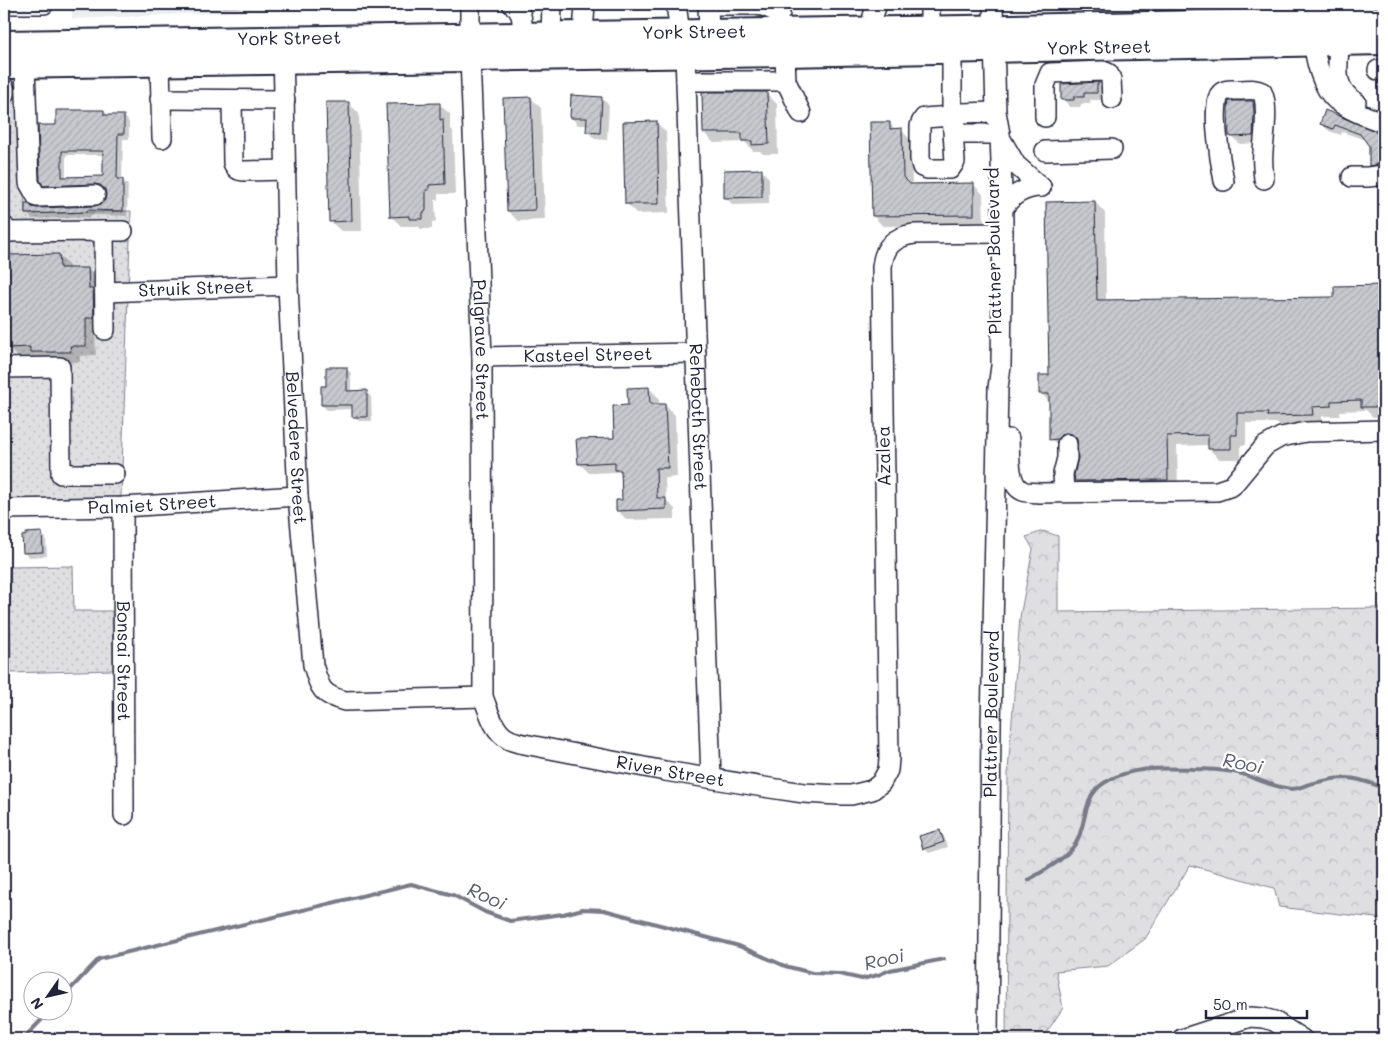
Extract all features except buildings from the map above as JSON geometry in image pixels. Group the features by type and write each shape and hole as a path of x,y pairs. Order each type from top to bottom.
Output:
{"main road":[{"name":"York Street","path":"4,43 284,50 682,44 709,32 781,12 871,13 930,29 994,39 1323,18 1384,19"},
{"name":"York Street","path":"1323,18 1339,43 1384,42"},
{"name":"York Street","path":"470,47 522,35 583,34 785,54 891,56 952,55 994,39"},
{"name":"York Street","path":"14,65 160,64 284,50"}],"street":[{"path":"4,4 44,4"},
{"name":"Palgrave Street","path":"470,4 482,357 483,697"},
{"path":"512,4 521,13 522,35"},
{"path":"551,34 552,4"},
{"path":"583,34 585,4"},
{"name":"Reheboth Street","path":"676,4 686,81 711,778"},
{"path":"709,32 708,4 756,5 781,12"},
{"path":"930,4 930,29"},
{"name":"Plattner Boulevard","path":"993,4 1002,211 998,233"},
{"path":"1323,18 1318,63 1328,92 1348,108 1383,123"},
{"path":"1339,43 1339,79 1344,93 1376,114 1383,123"},
{"name":"Belvedere Street","path":"284,50 288,285 298,496 314,665 319,685 330,697 345,701 483,697"},
{"path":"785,54 786,81 801,113"},
{"path":"952,55 952,116 959,142 955,162 950,169 924,168 920,164 921,122 924,118 952,116 962,113 997,126 1016,165 1041,187 1032,187 1024,190 1013,197 1002,211"},
{"path":"160,64 162,138"},
{"path":"14,65 29,183 37,197 96,195"},
{"path":"1044,117 1045,85 1050,73 1103,71 1108,73 1111,79 1112,99"},
{"path":"686,81 786,81"},
{"path":"1214,81 1209,95 1210,138 1213,145 1218,147"},
{"path":"4,87 4,94"},
{"path":"1224,181 1218,147 1217,99 1220,93 1227,90 1256,89 1262,92 1265,98 1264,179"},
{"path":"160,100 285,100"},
{"path":"232,100 233,162 238,171 286,170"},
{"path":"959,142 997,126"},
{"name":"Plattner Boulevard","path":"988,1039 991,726 998,388 1002,366 997,126"},
{"path":"1045,151 1112,149"},
{"path":"1352,177 1384,175"},
{"path":"4,226 4,232 113,231 105,292 105,330"},
{"name":"Azalea","path":"881,782 888,770 883,256 893,241 905,235 998,233"},
{"name":"Struik Street","path":"105,292 288,285"},
{"name":"Kasteel Street","path":"482,357 696,353"},
{"path":"4,368 60,368 61,474 115,474"},
{"path":"998,415 1008,430 1010,467 1016,486 1023,491 1038,493 1217,491 1232,486 1265,446 1281,437 1306,432 1384,430"},
{"path":"1064,492 1063,474 1067,458 1067,444"},
{"name":"Palmiet Street","path":"4,509 123,507 298,496"},
{"name":"Bonsai Street","path":"123,507 124,815"},
{"name":"River Street","path":"483,697 493,722 501,734 508,739 546,748 804,794 851,795 872,790 881,782"},
{"path":"1182,1039 1250,1017 1274,1021 1302,1039"}],"shaded area":[{"path":"72,4 347,4 347,7 72,19"}],"green space":[{"path":"83,4 344,4 344,5 83,9"},
{"path":"4,82 22,82 25,214 131,211 121,497 4,501"},
{"path":"1043,531 1058,536 1058,612 1384,608 1384,919 1279,907 1274,888 1190,865 1145,939 1108,966 1056,971 1063,1008 1042,1039 1006,1039 1008,772 1020,617 1033,549 1026,537"},
{"path":"73,566 74,611 112,611 113,670 11,673 10,627 4,627 4,613 10,613 8,567"}],"waterway":[{"name":"Rooi","path":"1028,880 1066,855 1076,843 1088,803 1097,789 1114,777 1125,773 1147,769 1208,769 1234,772 1292,789 1336,778 1359,780 1384,788"},
{"name":"Rooi","path":"72,987 99,959 411,884 453,895 485,912 510,921 563,914 583,909 604,910 739,946 785,966 812,973 839,974 862,979 890,970 944,959"},
{"name":"Rooi","path":"23,1039 41,1020"}]}
